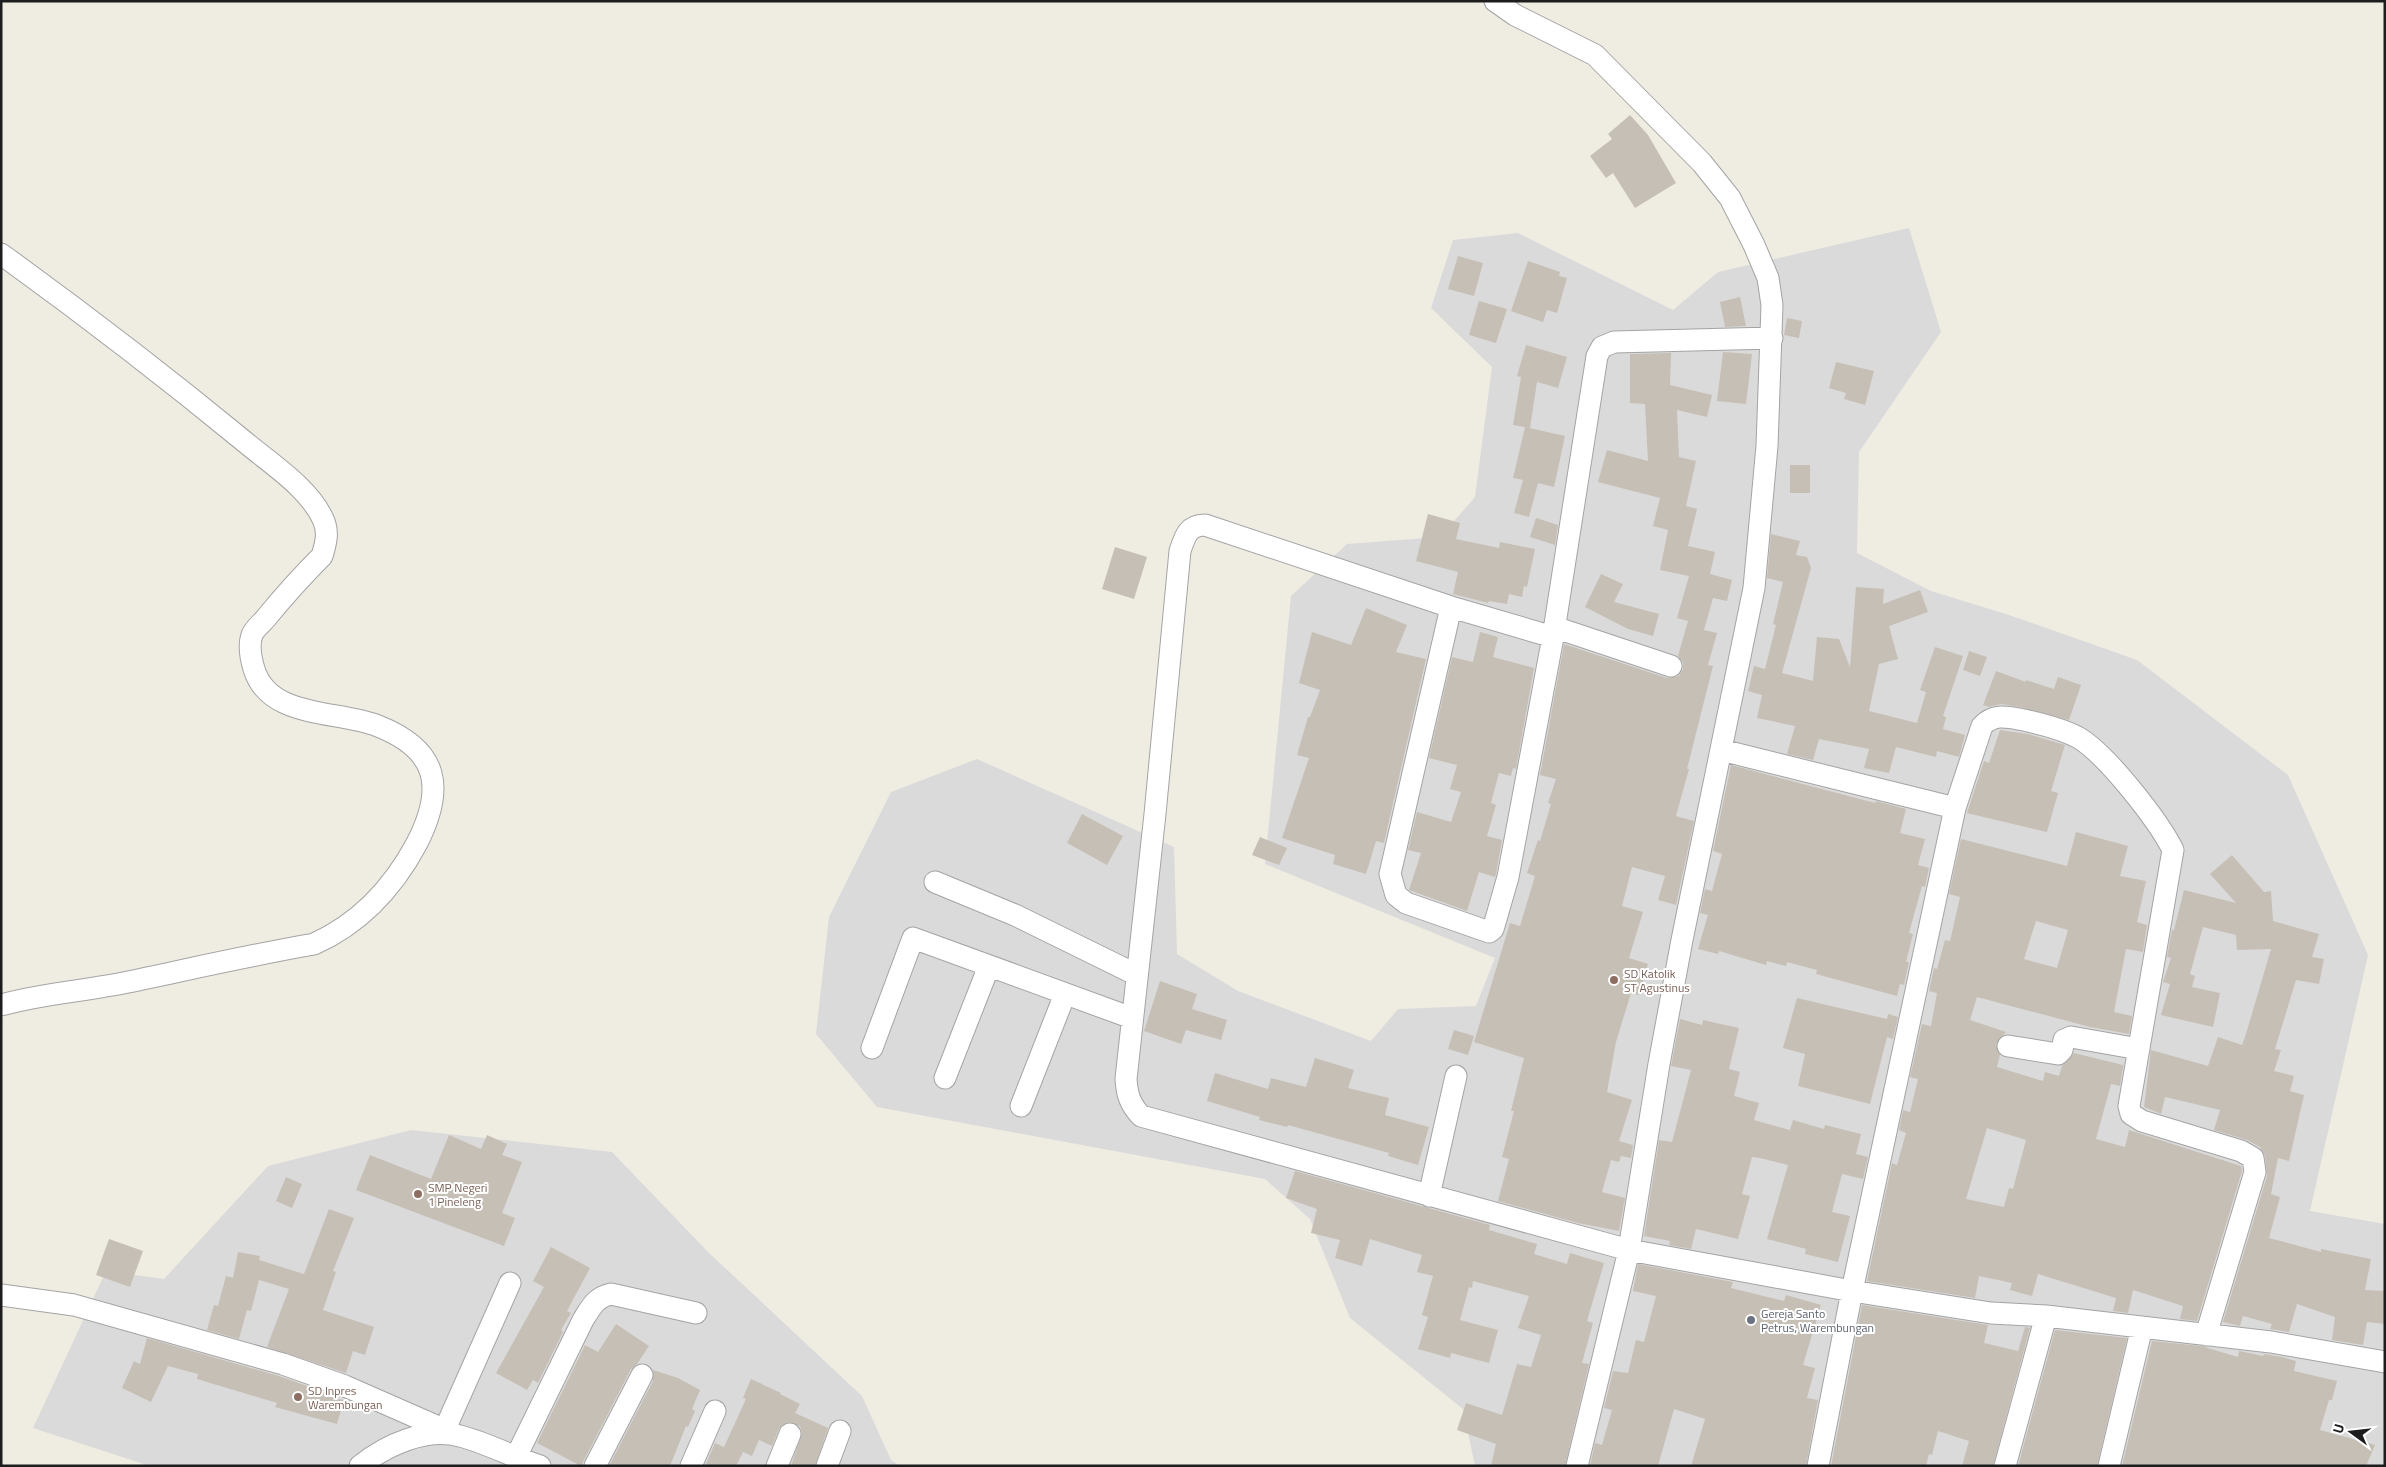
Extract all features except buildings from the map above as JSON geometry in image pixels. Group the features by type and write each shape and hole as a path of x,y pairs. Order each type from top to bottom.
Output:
{"street":[{"path":"1496,1 1516,15 1595,55 1702,163 1730,198 1768,278 1772,305 1772,338 1763,502 1754,588 1660,1055 1629,1250 1577,1466"},
{"path":"1,254 209,413 299,488 323,519 326,544 322,556 252,634 251,659 256,674 265,690 278,700 296,707 378,726 399,737 421,753 434,776 433,802 422,834 404,867 366,913 331,937 314,944 203,964 126,982 26,998 1,1005"},
{"path":"1451,607 1390,874 1396,896 1406,903 1485,932 1493,929 1508,877 1553,632 1596,362 1602,347 1614,342 1772,338"},
{"path":"1671,666 1553,632 1451,607 1205,525 1196,525 1186,533 1180,551 1126,1079 1127,1096 1132,1106 1141,1116 1629,1250 1852,1291 1991,1313 2046,1316 2206,1336 2271,1342 2385,1362"},
{"path":"1818,1466 1852,1291 1956,808 1982,726 1989,719 2003,716 2053,728 2079,739 2104,759 2156,822 2173,850 2129,1106 2131,1114 2161,1128 2249,1154 2255,1163 2250,1190 2206,1336"},
{"path":"1720,750 1956,808"},
{"path":"935,882 1015,915 1138,975"},
{"path":"872,1048 913,938 1132,1018"},
{"path":"945,1078 989,966"},
{"path":"1021,1106 1065,994"},
{"path":"2008,1046 2058,1054 2061,1052 2064,1040 2071,1037 2139,1049"},
{"path":"1429,1196 1456,1076"},
{"path":"452,1432 510,1283"},
{"path":"516,1458 583,1320 595,1302 602,1296 611,1294 696,1313"},
{"path":"1,1295 74,1305 283,1364 345,1386 452,1432 540,1466"},
{"path":"2005,1466 2046,1316"},
{"path":"2110,1466 2142,1327"},
{"path":"595,1466 642,1375"},
{"path":"691,1466 715,1411"},
{"path":"827,1466 840,1431"},
{"path":"360,1466 395,1444 426,1434 452,1432"},
{"path":"777,1466 790,1434"}],"shaded area":[{"path":"1909,228 1941,332 1859,452 1857,553 1931,591 2009,615 2137,660 2288,775 2368,955 2310,1211 2385,1224 2385,1466 1475,1466 1463,1409 1350,1318 1310,1219 1265,1179 877,1107 816,1034 829,917 891,792 977,759 1174,847 1177,954 1238,991 1371,1041 1398,1009 1476,1006 1495,958 1265,864 1291,596 1347,544 1440,537 1475,497 1492,367 1431,308 1453,240 1518,233 1673,310 1718,272"},
{"path":"411,1130 612,1152 708,1252 862,1396 891,1460 900,1466 150,1466 33,1428 106,1271 164,1279 268,1166"}],"place":[{"name":"SD Katolik ST Agustinus","path":"1614,980"},
{"name":"SMP Negeri 1 Pineleng","path":"418,1194"},
{"name":"Gereja Santo Petrus, Warembungan","path":"1751,1320"},
{"name":"SD Inpres Warembungan","path":"298,1397"}]}
